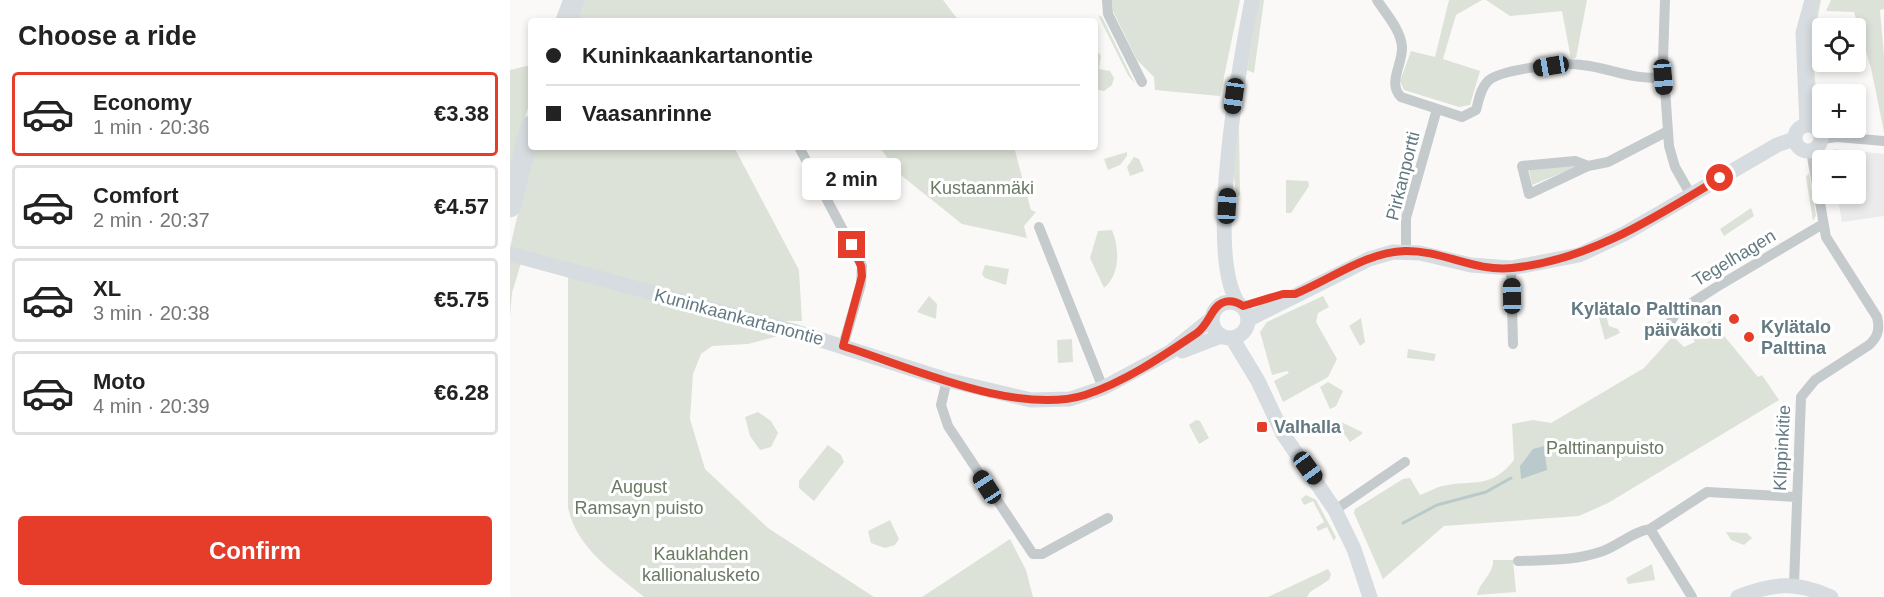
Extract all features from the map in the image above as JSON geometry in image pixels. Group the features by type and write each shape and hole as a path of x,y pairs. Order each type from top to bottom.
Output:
{"highway":[{"path":"567,18 574,0"},
{"path":"510,207 528,138"}],"street":[{"path":"1107,0 1108,14 1142,82"},
{"path":"1238,323 1224,249 1232,112 1252,0"},
{"path":"1377,0 1399,33 1402,45 1395,83 1396,92 1401,97 1462,117 1476,110 1482,88 1496,76 1551,66 1584,65 1640,79 1663,77"},
{"path":"1665,0 1663,77 1668,131 1675,167 1691,195"},
{"path":"1807,125 1803,33 1812,0"},
{"name":"Pirkanportti","path":"1406,251 1406,218 1437,109"},
{"path":"1807,125 1818,130 1821,139 1818,146 1811,151 1801,150 1794,139 1798,129 1807,125"},
{"path":"1588,166 1575,161 1522,166 1528,194 1588,166 1619,158 1668,131"},
{"path":"1821,139 1838,136 1884,141"},
{"name":"Kuninkaankartanontie","path":"1170,352 1181,351 1376,256 1406,251 1471,265 1511,268 1579,255 1624,234 1777,145 1794,139"},
{"path":"801,150 861,266 861,284 843,346"},
{"name":"Klippinkitie","path":"1794,584 1801,397 1815,380 1869,345 1876,339 1878,332 1877,317 1826,237 1811,151"},
{"name":"Tegelhagen","path":"1667,328 1676,313 1823,224"},
{"path":"1039,227 1103,388"},
{"path":"1224,249 1220,260 1219,304 1211,319 1214,329 1238,323"},
{"name":"Kuninkaankartanontie","path":"510,255 843,346 947,380 1031,400 1070,399 1103,388 1170,352 1211,319"},
{"path":"1511,268 1513,344"},
{"path":"1219,304 1228,301 1255,358 1258,381 1283,434 1335,510 1354,549 1370,597"},
{"path":"947,380 941,405 948,426 1033,554 1042,554 1108,518"},
{"path":"1335,510 1405,462"},
{"path":"1518,561 1587,556 1650,529 1707,492 1796,496"},
{"path":"1650,529 1692,597"},
{"path":"1738,597 1768,587 1794,584 1831,597"}],"shaded area":[{"path":"1866,152 1884,154 1884,216 1842,222 1839,204 1866,204"},
{"path":"1544,446 1547,470 1521,479 1520,466 1533,449"}],"green space":[{"path":"582,0 943,0 957,18 575,18"},
{"path":"1112,0 1240,0 1220,96 1155,90 1154,77 1137,60 1113,11"},
{"path":"1259,0 1264,0 1254,73 1247,70"},
{"path":"1449,0 1482,0 1456,15 1443,59 1480,71 1470,105 1459,107 1404,90 1400,81 1411,51 1435,57"},
{"path":"1486,0 1587,0 1576,58 1571,59 1562,11 1510,16"},
{"path":"1818,0 1821,0 1818,18 1814,18"},
{"path":"1831,0 1884,0 1884,9 1880,10 1884,56 1884,132 1866,52 1866,18 1856,18 1854,12 1826,11"},
{"path":"1098,15 1102,17 1135,84 1128,75"},
{"path":"1812,25 1812,72 1814,72 1815,84 1812,84 1812,89 1808,42"},
{"path":"1098,52 1101,56 1099,69 1110,71 1114,78 1112,85 1104,91 1098,90"},
{"path":"528,66 528,108 510,167 510,70"},
{"path":"1239,126 1240,195 1237,197 1233,172"},
{"path":"532,150 736,150 799,270 802,321 782,321 510,248"},
{"name":"Kustaanmäki","path":"881,150 1015,150 1031,210 1036,212 1024,226 1027,238 962,224 902,176"},
{"path":"1127,152 1127,156 1120,165 1108,170 1104,159"},
{"path":"1134,157 1139,159 1144,171 1130,176 1127,167"},
{"path":"1574,164 1576,167 1532,185 1529,170"},
{"path":"1809,173 1812,204 1814,204 1816,215 1813,221 1806,177"},
{"path":"1286,180 1308,181 1309,186 1291,213 1286,213"},
{"path":"1751,208 1754,216 1724,236 1720,229"},
{"path":"1112,230 1117,253 1116,269 1104,288 1090,258 1098,231"},
{"path":"510,260 521,263 512,293 510,316"},
{"path":"985,265 1009,269 1006,285 985,278 982,274"},
{"name":"August Ramsayn puisto","path":"568,277 782,335 748,344 712,346 701,354 693,374 690,419 705,469 768,528 874,597 644,597 609,569 588,548 579,536 568,508"},
{"path":"929,296 937,304 936,319 917,312"},
{"path":"1323,296 1329,307 1318,313 1316,322 1337,359 1328,377 1283,402 1274,381 1289,373 1287,371 1272,375 1260,332 1267,322"},
{"path":"1603,305 1609,326 1618,329 1620,333 1605,340 1596,307"},
{"path":"1361,318 1365,342 1360,346 1349,326"},
{"name":"Palttinanpuisto","path":"1711,320 1758,377 1762,375 1779,400 1608,503 1579,516 1444,526 1383,579 1354,513 1355,509 1403,479 1410,478 1420,495 1442,486 1481,482 1497,476 1514,460 1512,424 1533,420 1551,423 1644,368 1673,336 1684,347 1695,342 1690,334"},
{"path":"1072,339 1073,362 1058,363 1057,340"},
{"path":"1408,349 1436,354 1434,361 1407,358"},
{"path":"1328,382 1343,391 1336,406 1330,409 1320,387"},
{"path":"758,412 771,421 778,433 771,447 760,450 750,436 745,417"},
{"path":"1196,420 1200,421 1209,438 1199,444 1189,425"},
{"path":"1335,421 1362,434 1350,442"},
{"path":"828,445 841,455 844,462 814,501 799,488 799,481"},
{"path":"1306,495 1316,500 1336,537 1334,541 1327,527 1318,531 1316,527 1324,522 1313,501 1304,505 1301,499"},
{"path":"890,520 899,539 895,545 885,548 871,543 868,531"},
{"path":"1726,532 1747,533 1752,538 1744,545 1731,540"},
{"path":"1010,539 1026,570 1033,597 922,597"},
{"path":"1493,560 1513,560 1516,592 1477,595 1493,565"},
{"path":"1652,564 1655,580 1628,584 1626,578"},
{"path":"1328,569 1331,574 1329,580 1310,592 1307,597 1268,597"}],"waterway":[{"path":"1403,523 1437,505 1486,492 1511,478"}],"place":[{"name":"Kylätalo Palttinan päiväkoti","path":"1734,319"},
{"name":"Kylätalo Palttina","path":"1749,337"},
{"name":"Valhalla","path":"1262,427"}],"route":[{"path":"852,245 861,266 862,276 843,346 947,380 1004,395 1031,400 1070,399 1086,395 1118,381 1170,352 1198,332 1211,319 1216,307 1224,302 1233,301 1243,306 1283,294 1295,294 1325,282 1357,264 1393,252 1420,253 1490,268 1511,268 1579,255 1624,234 1720,178"}],"park label":[{"name":"Kauklahden kallionalusketo","path":"701,564"}]}
